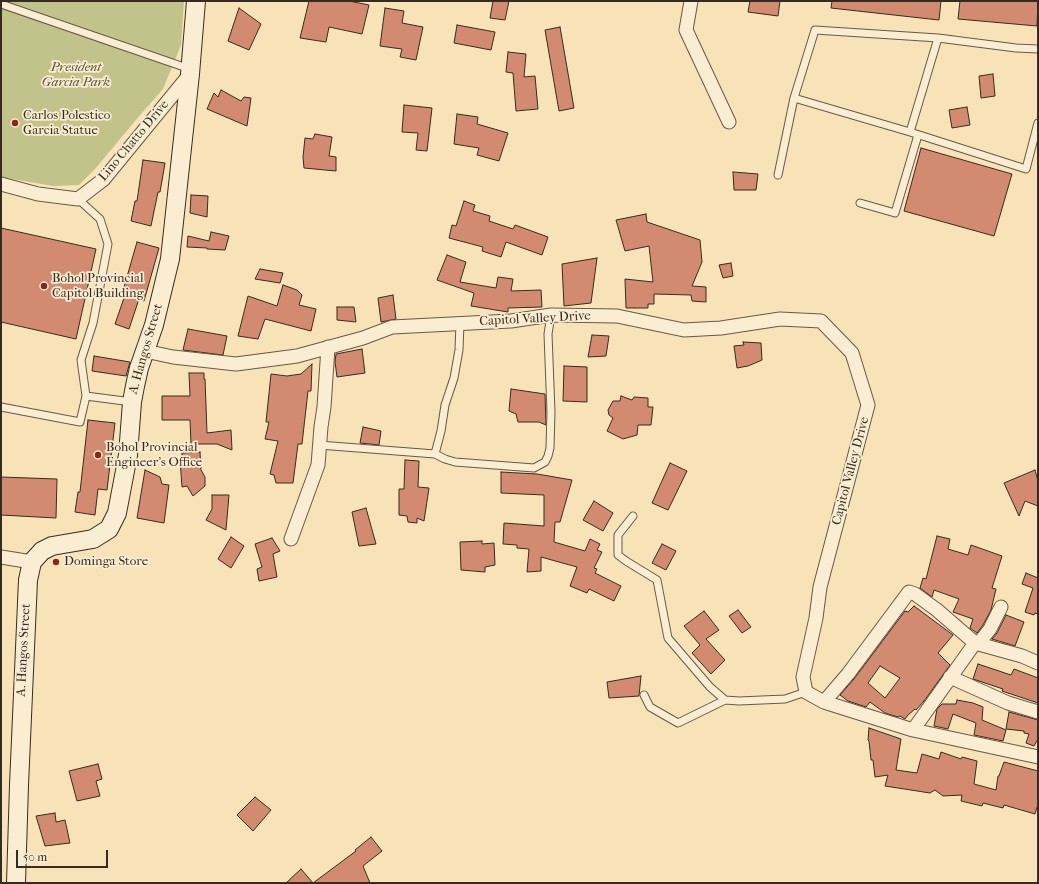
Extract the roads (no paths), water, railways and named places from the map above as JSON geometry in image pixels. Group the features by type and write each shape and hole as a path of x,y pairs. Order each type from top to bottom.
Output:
{"street":[{"name":"A. Hangos Street","path":"16,883 17,814 27,588 32,562 42,551 52,546 93,539 109,529 117,513 128,455 132,402 139,368 154,325 170,260 196,1"},
{"path":"690,1 686,30 729,122"},
{"name":"Lino Chatto Drive","path":"78,199 104,179 190,71"},
{"path":"1,184 38,194 78,199"},
{"name":"Capitol Valley Drive","path":"145,351 173,357 236,364 297,356 363,338 392,327 511,321 551,315 617,316 684,330 721,328 780,319 821,321 852,353 868,405 820,587 816,618 803,677 806,692"},
{"path":"290,539 318,465 320,427 324,407 328,347"},
{"path":"1,557 32,562"},
{"path":"824,702 848,674 909,592 915,594 936,610 977,644 1022,656 1038,663"},
{"path":"913,730 950,677 990,629 1001,607"},
{"path":"950,677 1008,703 1038,712"},
{"path":"806,692 824,702 913,730 1038,757"}],"lane":[{"path":"1,4 190,71"},
{"path":"778,175 794,98 815,30 938,38 1016,48 1038,49"},
{"path":"910,132 938,38"},
{"path":"794,98 910,132 1026,169 1038,123"},
{"path":"860,203 895,213 918,135"},
{"path":"1,407 80,422 86,396 81,360 93,322 108,244 100,219 78,199"},
{"path":"319,445 435,454 444,460 477,464 534,468 545,462 550,448 551,412 548,334 551,315"},
{"path":"435,454 441,431 445,405 454,378 459,350 460,323"},
{"path":"86,396 132,402"},
{"path":"633,516 618,535 618,555 657,580 668,638 710,687 725,700"},
{"path":"644,695 650,707 678,723 725,700 757,701 785,699 806,692"}],"place":[{"name":"Carlos Polestico Garcia Statue","path":"15,123"},
{"name":"Bohol Provincial Capitol Building","path":"44,286"},
{"name":"Bohol Provincial Engineer's Office","path":"98,455"},
{"name":"Dominga Store","path":"56,562"}],"park label":[{"name":"President Garcia Park","path":"76,76"}]}
